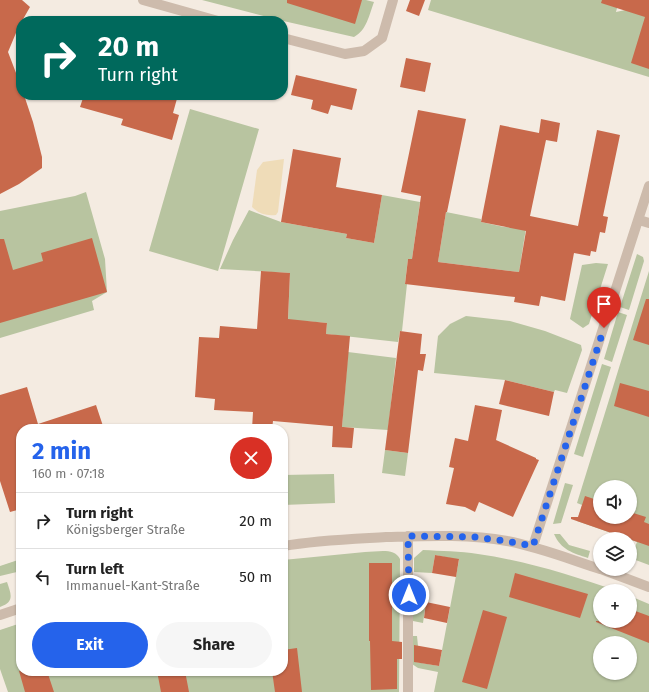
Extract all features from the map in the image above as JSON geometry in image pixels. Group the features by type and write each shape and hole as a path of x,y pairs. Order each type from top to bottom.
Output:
{"street":[{"path":"143,0 200,16"},
{"path":"288,39 345,54 364,51 382,38 394,0"},
{"path":"533,546 649,186"},
{"path":"638,220 649,223"},
{"path":"408,536 408,692"},
{"path":"288,545 331,540 408,536 475,537 533,546 593,567"},
{"path":"619,576 649,587"},
{"path":"0,615 16,610"}],"green space":[{"path":"202,0 366,0 374,2 365,26 354,37 288,22 288,16 264,16"},
{"path":"431,0 619,0 616,12 649,5 649,77 428,10"},
{"path":"190,109 259,129 218,271 149,251"},
{"path":"86,192 105,259 107,292 92,301 94,310 0,338 0,211 75,196"},
{"path":"382,195 420,202 412,259 408,259 402,331 400,331 398,342 326,334 327,323 288,321 290,273 220,269 249,210 281,222 347,234 346,238 374,243"},
{"path":"446,212 481,219 481,222 504,227 526,228 519,272 438,262"},
{"path":"637,254 643,257 644,261 629,310 620,307"},
{"path":"596,263 608,264 589,324 583,328 570,319 582,265"},
{"path":"649,271 649,565 637,560 637,532 608,532 577,521 582,505 577,503"},
{"path":"618,312 627,315 612,362 604,359"},
{"path":"466,316 510,321 545,331 581,345 582,350 567,393 555,390 554,392 505,380 434,373 438,336 450,324"},
{"path":"348,352 396,358 388,430 342,427"},
{"path":"602,364 611,367 583,457 574,454"},
{"path":"385,450 408,453 405,476 382,473"},
{"path":"334,474 335,503 288,505 288,475"},
{"path":"565,483 573,485 561,523 553,524"},
{"path":"554,534 560,534 569,545 590,551 588,558 568,550 560,544"},
{"path":"423,550 478,554 514,560 583,579 597,584 593,584 593,628 637,628 637,599 649,604 649,692 434,692 438,672 418,668 412,664 413,636 417,636 418,646 416,662 439,666 459,560 435,555 432,573 414,572 414,558"},
{"path":"380,551 394,553 397,555 400,559 399,692 8,692 0,669 0,630 16,625 16,676 288,676 288,560"},
{"path":"16,561 16,572 0,576 0,566"},
{"path":"7,582 11,597 8,603 0,607 0,584"},
{"path":"426,602 423,623 413,621 413,603"}],"sand":[{"path":"284,159 278,212 276,215 266,215 260,213 252,207 257,170 263,162"}],"building":[{"path":"0,0 22,0 30,7 25,16 16,16 16,33 8,52 16,73 16,100 26,100 42,157 42,168 19,184 0,194"},
{"path":"287,0 362,0 355,24 287,3"},
{"path":"410,0 425,0 419,16 406,11"},
{"path":"602,0 649,0 649,69 631,63 645,17 601,3"},
{"path":"406,58 431,63 425,92 400,87"},
{"path":"296,75 357,89 352,110 331,105 328,114 311,109 313,100 291,95"},
{"path":"82,100 177,100 173,113 179,115 172,140 121,125 123,119 80,107"},
{"path":"418,110 466,119 446,212 438,262 519,272 526,231 481,222 500,125 539,133 541,119 560,123 557,142 546,140 530,216 578,226 597,130 620,135 603,216 608,217 605,233 600,232 596,252 591,251 590,256 574,253 565,301 541,296 539,306 514,302 515,297 405,284 408,259 412,259 421,196 401,192"},
{"path":"293,149 341,158 336,187 382,195 374,243 346,238 347,234 281,222"},
{"path":"92,238 107,292 0,323 0,239 4,239 13,270 43,261 41,253"},
{"path":"261,271 290,273 288,319 327,323 326,334 350,336 342,427 273,421 273,424 252,424 253,412 214,410 215,399 195,397 199,337 219,338 220,326 257,329"},
{"path":"646,299 649,299 649,345 633,340"},
{"path":"400,331 422,334 420,354 426,354 423,371 418,370 408,453 385,450"},
{"path":"505,380 554,392 549,416 499,404"},
{"path":"620,383 649,391 649,417 614,406"},
{"path":"27,387 38,424 16,424 16,510 10,512 0,481 0,395"},
{"path":"96,405 102,424 38,424"},
{"path":"475,405 502,410 496,440 539,460 513,517 479,502 475,512 465,507 446,504 454,468 449,467 455,438 468,441"},
{"path":"333,426 354,428 352,448 332,447"},
{"path":"585,496 593,499 593,524 637,524 637,514 646,517 644,522 649,524 649,546 637,542 637,532 609,532 571,519 571,517 578,517"},
{"path":"435,555 459,559 456,577 432,573"},
{"path":"369,563 392,563 392,641 402,642 402,659 397,659 397,689 371,690 369,641"},
{"path":"515,573 588,594 580,618 509,597"},
{"path":"426,602 450,607 447,623 424,618"},
{"path":"483,610 507,617 487,689 462,682"},
{"path":"637,612 649,616 649,643 637,638 637,636 631,636 611,628 637,628"},
{"path":"414,645 442,650 439,666 414,662"},
{"path":"297,648 302,692 275,692 273,676 288,676 288,649"},
{"path":"20,676 49,676 54,692 25,692"},
{"path":"158,676 186,676 189,692 161,692"}],"route":[{"path":"409,595 408,536 475,537 533,546 604,328"}]}
